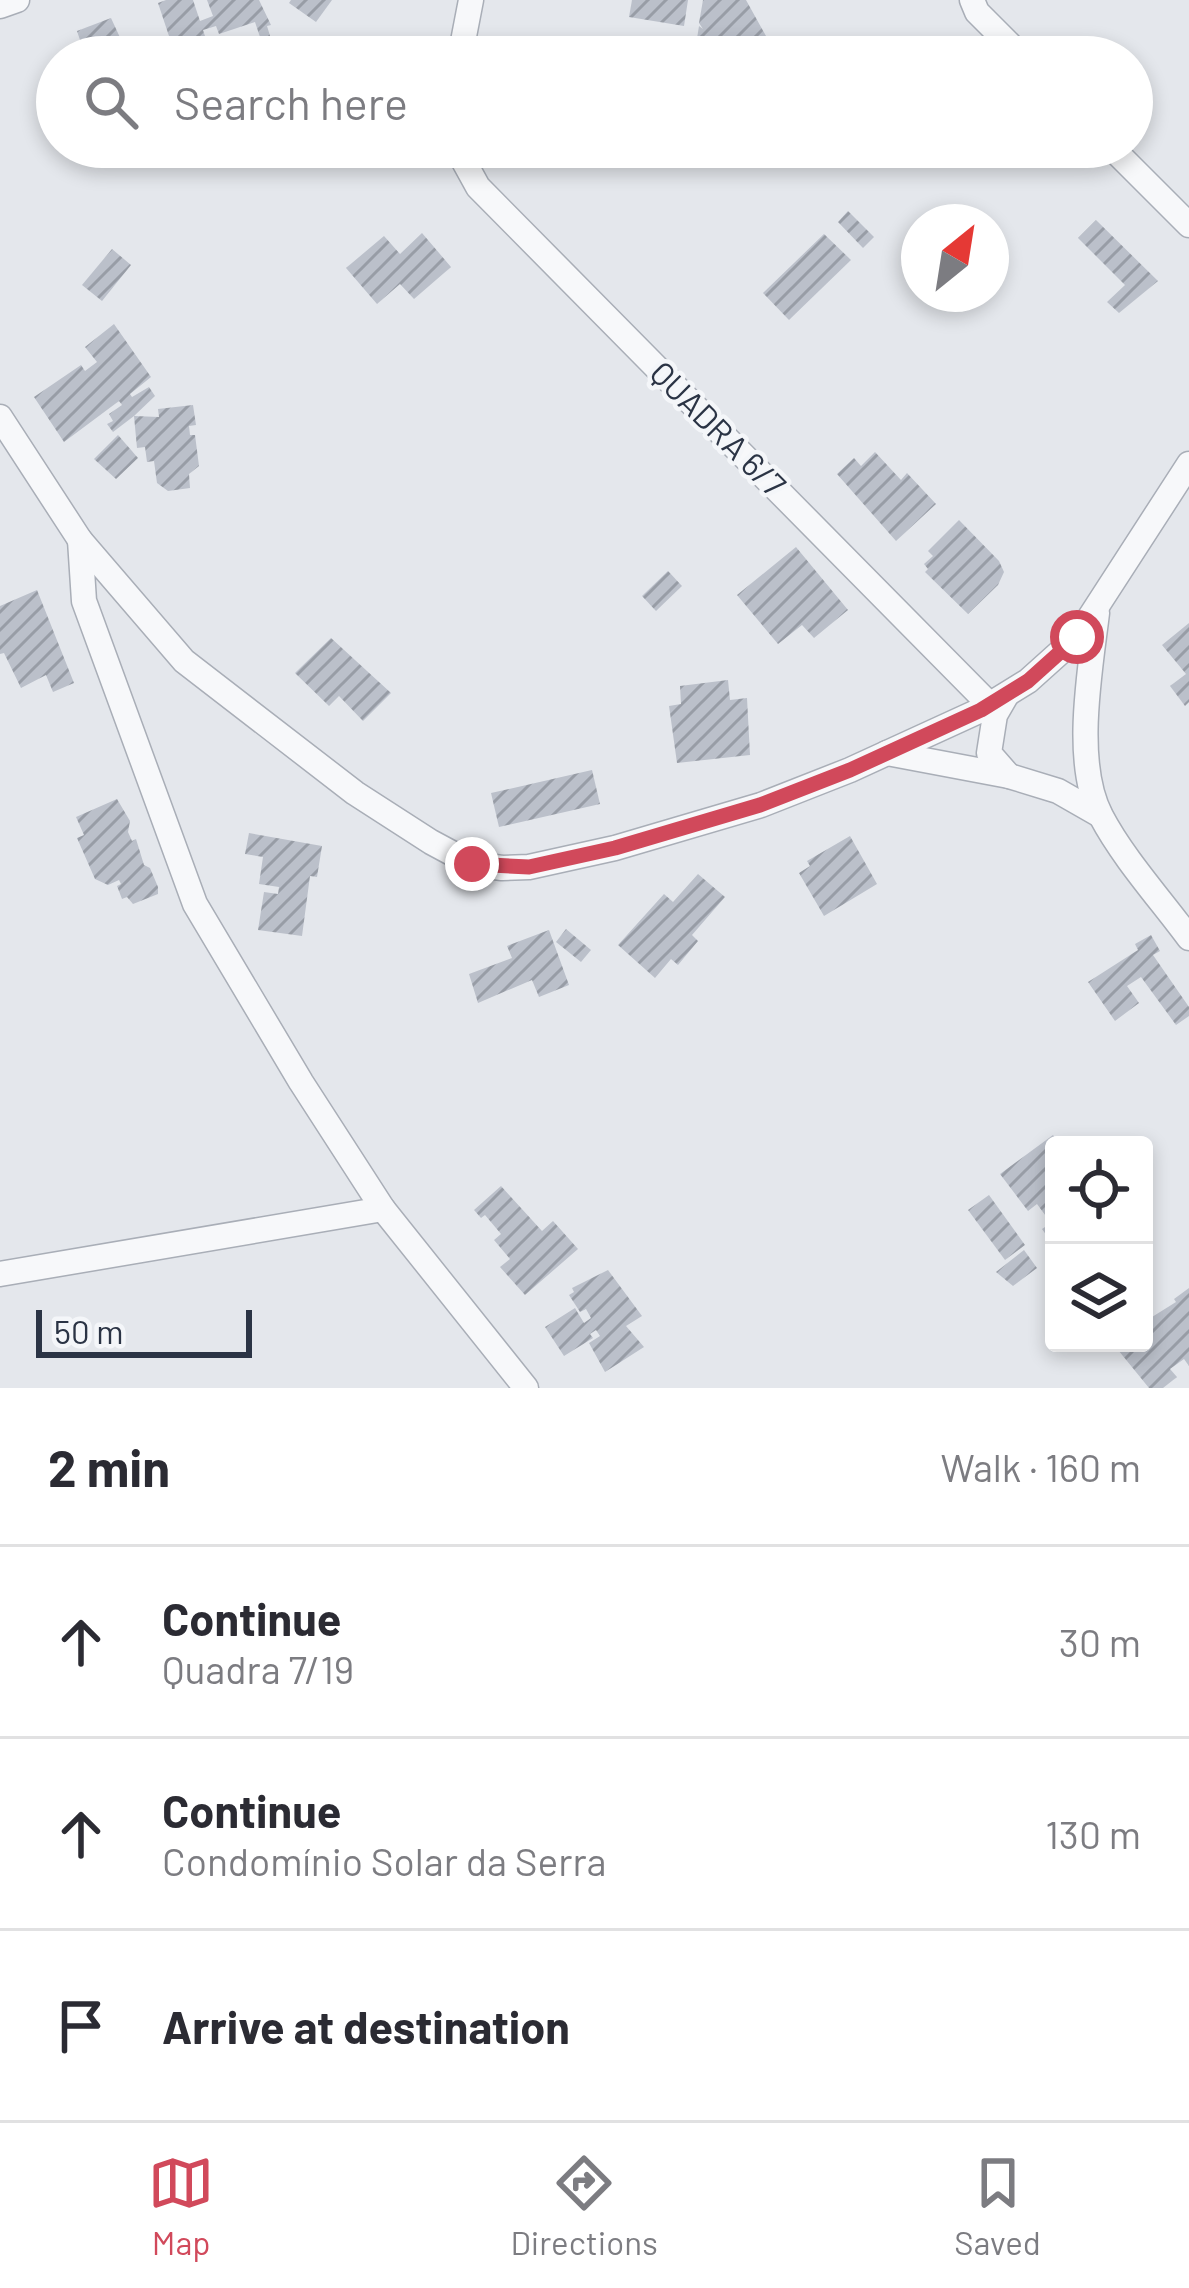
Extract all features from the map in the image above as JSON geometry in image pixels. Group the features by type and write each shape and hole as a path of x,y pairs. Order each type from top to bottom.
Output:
{"street":[{"path":"0,6 17,0"},
{"path":"464,36 471,0"},
{"path":"972,0 977,12 1001,36"},
{"name":"QUADRA 6/7","path":"468,168 478,187 1008,693"},
{"path":"1133,168 1189,225"},
{"path":"0,417 80,540 184,661 355,793 472,864 529,867 615,848 760,805 887,753 1008,693 1055,680 1076,685 1087,696"},
{"path":"1009,776 989,753 994,715 1008,693 1077,637 1189,464"},
{"path":"80,540 83,601 195,904 383,1209 526,1388"},
{"path":"1098,604 1087,696 1089,779 1100,815 1189,938"},
{"path":"887,753 1058,790 1100,815"},
{"path":"0,1274 383,1209"}],"building":[{"path":"193,0 200,21 213,16 207,0 259,0 271,25 267,26 270,36 260,36 255,22 219,34 216,26 203,30 205,36 169,36 158,3"},
{"path":"291,0 332,0 316,22"},
{"path":"632,0 688,0 684,26 629,17"},
{"path":"703,0 746,0 766,36 697,36 699,26 703,29 699,23"},
{"path":"111,18 119,36 79,36 77,31"},
{"path":"848,211 874,237 863,248 838,222"},
{"path":"1096,220 1158,281 1119,313 1107,302 1125,285 1078,238"},
{"path":"422,233 451,267 414,299 400,284 377,304 346,268 384,236 400,254"},
{"path":"824,234 851,260 789,320 763,293"},
{"path":"112,249 131,265 102,301 82,285"},
{"path":"114,324 151,377 130,394 149,387 155,396 113,432 107,424 113,421 109,414 122,405 119,401 64,442 34,397 81,365 85,371 97,362 85,347"},
{"path":"193,405 196,425 189,426 190,435 195,435 199,466 189,474 190,488 168,491 157,483 154,461 147,462 145,447 137,448 134,416 159,417 158,409"},
{"path":"118,435 138,458 116,479 94,459"},
{"path":"875,452 901,480 907,473 936,504 896,541 837,474 854,458 861,466"},
{"path":"959,520 1004,572 998,585 968,614 925,572 924,564 933,556 928,551"},
{"path":"796,547 848,610 814,638 802,625 778,644 737,595"},
{"path":"668,571 682,586 656,611 642,596"},
{"path":"37,590 74,683 53,692 46,675 21,688 4,653 0,654 0,606"},
{"path":"1189,623 1189,702 1185,706 1170,686 1186,674 1162,645"},
{"path":"331,638 391,693 363,721 339,696 329,706 295,673"},
{"path":"728,680 730,700 747,698 750,755 677,763 669,706 681,704 680,686"},
{"path":"592,770 600,804 499,827 491,793"},
{"path":"117,799 130,821 132,841 136,839 158,887 158,894 133,904 127,897 122,899 119,880 108,885 95,879 77,838 84,835 76,817"},
{"path":"249,833 322,846 317,877 310,876 302,936 258,930 264,892 278,894 279,887 259,884 263,857 245,854"},
{"path":"850,836 877,884 824,916 799,873 810,866 807,861"},
{"path":"698,874 725,897 692,935 698,941 678,965 671,959 655,978 618,945 664,894 673,902"},
{"path":"566,929 591,950 581,962 556,942"},
{"path":"549,930 569,985 539,997 532,980 478,1003 469,974 512,958 507,946"},
{"path":"1151,935 1160,951 1153,955 1189,1007 1189,1016 1176,1025 1141,977 1127,986 1139,1003 1115,1021 1088,982 1138,950 1135,944"},
{"path":"1045,1141 1045,1215 1037,1204 1028,1211 1000,1174"},
{"path":"501,1186 542,1231 553,1221 578,1249 525,1295 500,1267 510,1259 494,1240 501,1234 474,1210"},
{"path":"989,1195 1025,1245 1005,1260 968,1210"},
{"path":"1024,1250 1037,1268 1013,1286 996,1272"},
{"path":"608,1270 642,1316 626,1326 644,1347 605,1372 589,1343 600,1336 596,1330 590,1334 593,1338 564,1356 545,1327 575,1308 584,1323 591,1318 586,1309 580,1312 569,1295 572,1288"},
{"path":"1189,1288 1189,1366 1184,1359 1170,1369 1177,1377 1163,1388 1149,1388 1120,1352 1153,1352 1153,1316"}],"route":[{"path":"472,864 529,867 615,848 760,805 981,710 1054,662 1077,637"}]}
